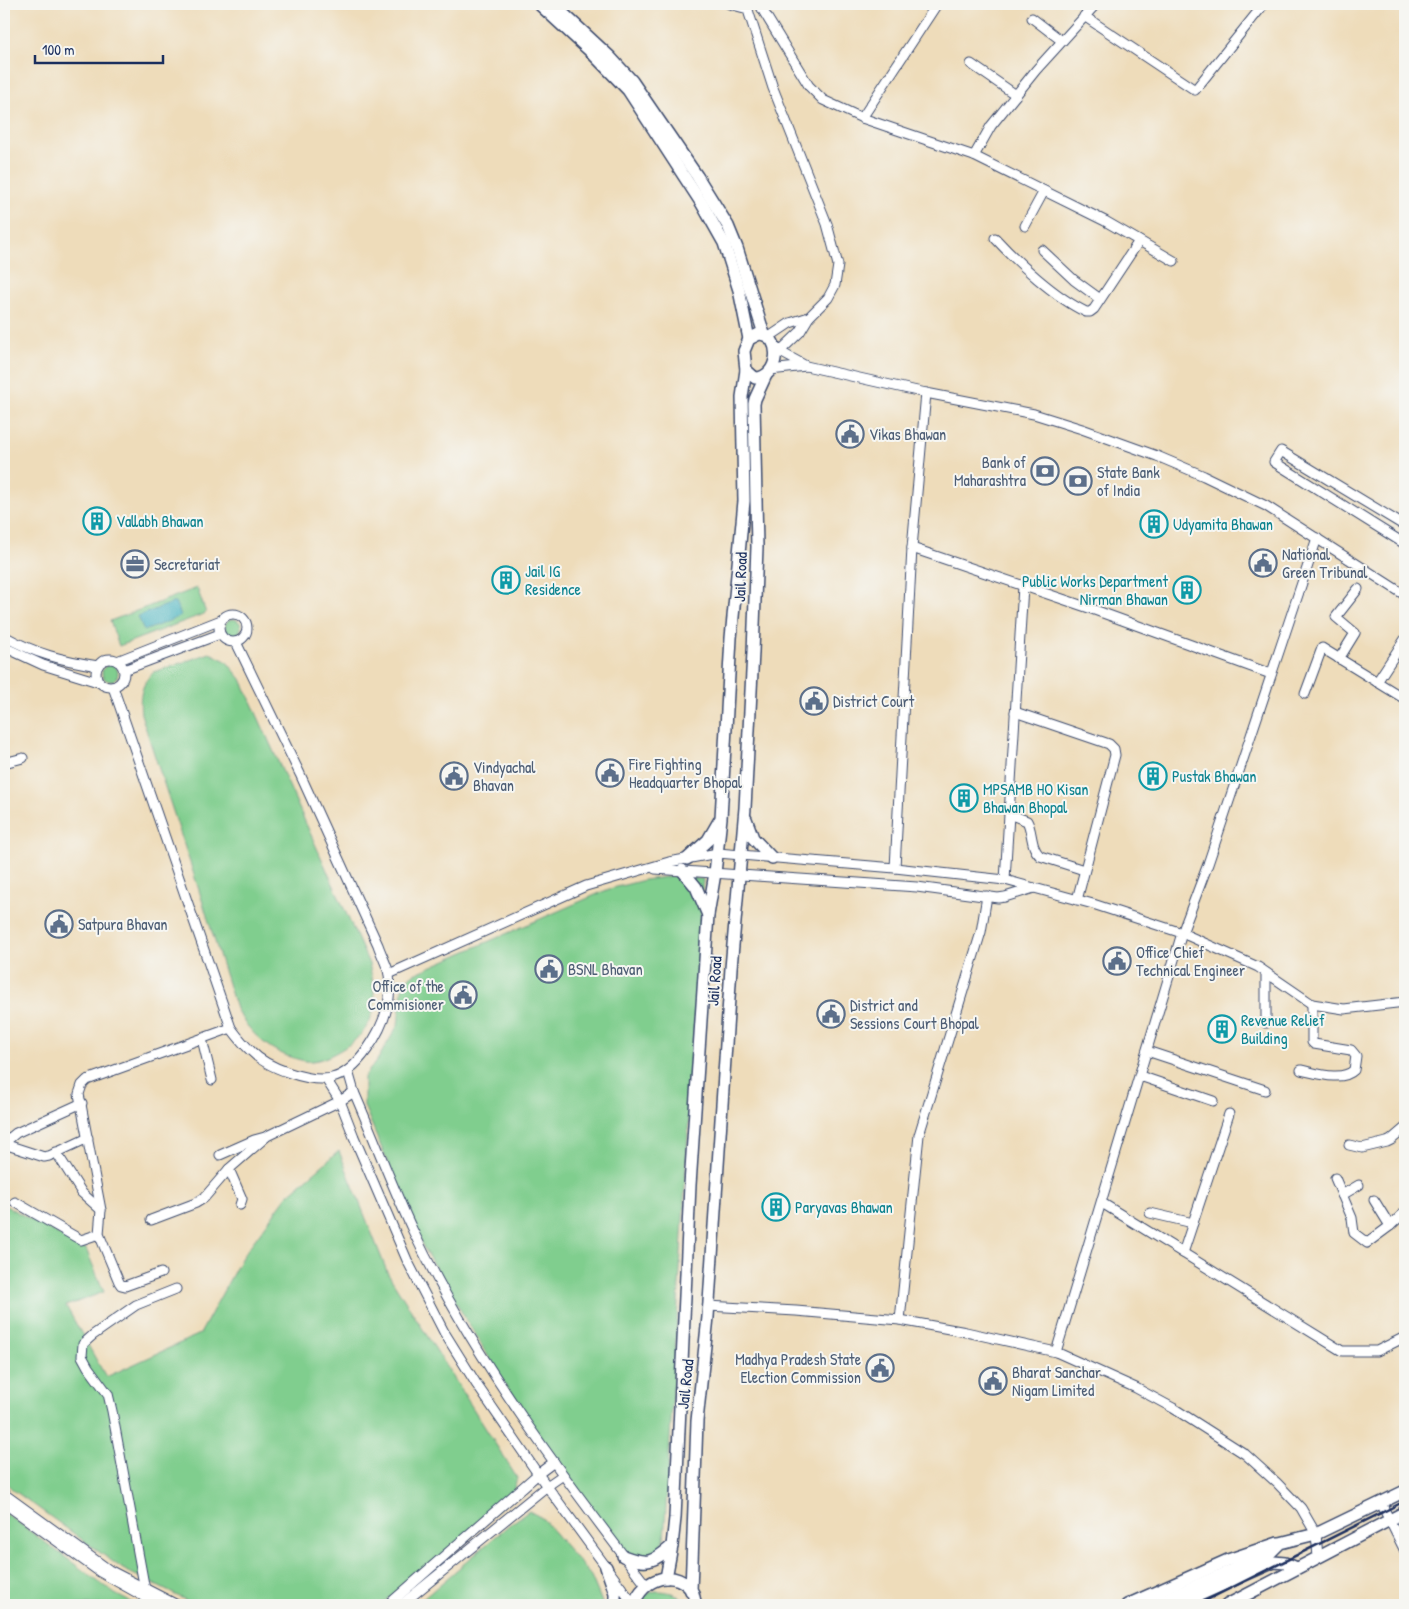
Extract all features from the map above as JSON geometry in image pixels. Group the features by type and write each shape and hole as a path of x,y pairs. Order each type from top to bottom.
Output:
{"main road":[{"path":"539,4 590,51 628,90 702,204 724,243 739,290 748,340 744,351 746,370 755,378 768,373 773,367 777,352 766,336 728,226 698,176 632,81 610,57 553,4"},
{"path":"748,340 759,334 766,336"},
{"name":"Jail Road","path":"666,1578 675,1518 690,1185 708,915 718,854 732,638 744,501 742,397 746,370"},
{"name":"Jail Road","path":"691,1591 697,1421 708,1306 730,978 744,815 756,595 757,506 754,404 768,373"},
{"path":"744,815 753,838 772,858"},
{"path":"708,915 684,865 708,840 721,818"},
{"path":"1127,1605 1228,1560 1280,1543 1316,1534 1405,1491"},
{"path":"1227,1605 1405,1512"},
{"path":"1152,1605 1270,1554 1280,1543"},
{"path":"623,1556 640,1562 657,1559 672,1546"},
{"path":"1177,1605 1274,1562 1285,1563 1297,1568"},
{"path":"606,1567 615,1593 615,1605"},
{"path":"634,1605 640,1592 646,1585 654,1580 666,1578 677,1580 691,1591 696,1605"}],"street":[{"path":"730,4 747,7 773,88 827,224 838,265 835,285 828,298 809,317 800,332 777,352 806,366 926,393 1034,414 1157,456 1266,506 1405,595"},
{"path":"759,4 809,86 823,100 862,118 974,156 1105,221 1174,261"},
{"path":"862,118 937,4"},
{"path":"974,156 991,126 1062,40 1096,4"},
{"path":"1084,16 1195,90 1264,4"},
{"path":"1032,18 1062,40"},
{"path":"971,64 1016,96"},
{"path":"1025,226 1044,191"},
{"path":"995,238 1010,255 1044,283 1083,310 1090,312 1139,241"},
{"path":"1042,250 1074,280 1100,300"},
{"path":"766,336 790,323 809,317"},
{"path":"768,373 806,366"},
{"path":"895,868 912,548 926,393"},
{"path":"1405,526 1281,451 1274,462 1405,544"},
{"path":"1056,1352 1182,934 1208,864 1318,538"},
{"path":"912,548 1271,674"},
{"path":"1005,880 1023,586"},
{"path":"1339,659 1355,634 1336,617 1358,590"},
{"path":"98,682 96,677 98,666 106,659 117,661 221,620 230,613 239,614 243,618 246,622 247,632 236,642 227,641 220,634 218,627 221,620"},
{"path":"124,670 220,634"},
{"path":"4,636 36,652 66,661 98,666"},
{"path":"1377,682 1405,638"},
{"path":"113,688 231,1028 252,1053 273,1066 296,1075 326,1079 334,1078 348,1071 359,1060 377,1035 388,1007 388,974 378,945 296,765 236,642"},
{"path":"4,646 43,665 98,682 108,688 113,688 122,681 124,670 117,661"},
{"path":"1305,694 1322,648 1405,699"},
{"path":"1014,712 1108,744 1114,749 1115,755 1077,900"},
{"path":"4,763 23,758"},
{"path":"1009,814 1027,821 1035,852 1040,856 1084,870"},
{"path":"388,974 586,886 647,868 684,865 718,854 895,868 1005,880 1077,900 1182,934 1258,968 1312,1004 1344,1009 1405,1002"},
{"path":"684,865 715,873 917,887 987,896 1005,897 1034,888"},
{"path":"900,1320 919,1135 981,932 987,896"},
{"path":"1266,973 1266,1023"},
{"path":"1302,1070 1324,1075 1347,1075 1354,1070 1356,1056 1351,1050 1314,1044 1312,1042 1312,1004"},
{"path":"161,1273 125,1286 121,1285 99,1234 101,1210 79,1094 82,1085 87,1080 231,1028"},
{"path":"202,1039 212,1080"},
{"path":"1147,1051 1266,1090"},
{"path":"348,1071 354,1092 414,1232 488,1366 563,1475 646,1585"},
{"path":"1140,1076 1213,1101"},
{"path":"326,1079 340,1101 407,1260 444,1332 477,1385 538,1474 634,1605"},
{"path":"220,1155 267,1136 340,1101 354,1092"},
{"path":"4,1144 16,1133 82,1103"},
{"path":"1183,1253 1228,1114"},
{"path":"1349,1145 1362,1148 1390,1140 1405,1128"},
{"path":"152,1220 204,1198 229,1168 267,1136"},
{"path":"4,1144 44,1156 88,1138"},
{"path":"56,1152 82,1193 101,1210"},
{"path":"229,1168 242,1199 240,1205"},
{"path":"1335,1178 1352,1218 1354,1233 1367,1243 1405,1212"},
{"path":"1342,1195 1359,1185"},
{"path":"1374,1200 1390,1226"},
{"path":"15,1202 81,1240 99,1234"},
{"path":"1102,1203 1342,1351 1377,1351 1405,1336"},
{"path":"1150,1213 1193,1223"},
{"path":"145,1590 108,1394 88,1367 82,1356 82,1350 83,1344 120,1315 136,1305 176,1288"},
{"path":"708,1306 900,1320 966,1332 1056,1352 1136,1388 1173,1408 1244,1454 1277,1483 1301,1508 1316,1534 1318,1557"},
{"path":"388,1605 554,1462"},
{"path":"401,1605 563,1475"},
{"path":"4,1494 109,1570 176,1605"},
{"path":"4,1503 100,1572 159,1605"},
{"path":"1381,1503 1405,1551"}],"green space":[{"path":"197,588 206,613 119,646 110,621"},
{"path":"230,619 236,619 241,624 239,633 230,635 225,630 225,624"},
{"path":"210,653 226,661 241,679 369,964 374,989 374,1001 373,1012 369,1022 364,1031 355,1040 344,1048 320,1059 304,1061 278,1052 254,1034 236,1009 141,714 140,702 142,691 146,681 154,672"},
{"path":"110,665 116,667 118,673 116,679 110,681 104,679 102,673 104,667"},
{"path":"673,876 703,879 664,1540 654,1560 647,1568 639,1568 631,1562 540,1443 424,1249 364,1106 364,1077 378,1059 398,1025 403,982 414,974 609,889 644,880"},
{"path":"339,1151 388,1274 517,1478 511,1498 402,1589 379,1605 196,1605 123,1569 12,1489 4,1481 4,1205 86,1249 104,1292 66,1306 106,1377 200,1334 242,1257 287,1196"},
{"path":"529,1511 542,1518 591,1576 602,1602 601,1605 416,1605 509,1525"},
{"path":"4,1512 115,1594 136,1605 4,1605"},
{"path":"656,1591 674,1594 688,1605 640,1605 645,1595"}],"water":[{"path":"175,602 181,616 144,631 138,616"}],"railway":[{"path":"1197,1605 1405,1501"}],"place":[{"name":"Vikas Bhawan","path":"850,434"},
{"name":"Bank of Maharashtra","path":"1045,471"},
{"name":"State Bank of India","path":"1078,481"},
{"name":"Vallabh Bhawan","path":"97,521"},
{"name":"Udyamita Bhawan","path":"1154,524"},
{"name":"National Green Tribunal","path":"1263,563"},
{"name":"Secretariat","path":"135,564"},
{"name":"Jail IG Residence","path":"506,580"},
{"name":"Public Works Department Nirman Bhawan","path":"1187,590"},
{"name":"District Court","path":"814,701"},
{"name":"Fire Fighting Headquarter Bhopal","path":"610,773"},
{"name":"Vindyachal Bhavan","path":"454,776"},
{"name":"Pustak Bhawan","path":"1153,776"},
{"name":"MPSAMB HO Kisan Bhawan Bhopal","path":"964,798"},
{"name":"Satpura Bhavan","path":"59,924"},
{"name":"Office Chief Technical Engineer","path":"1117,961"},
{"name":"BSNL Bhavan","path":"549,969"},
{"name":"Office of the Commisioner","path":"463,995"},
{"name":"District and Sessions Court Bhopal","path":"831,1014"},
{"name":"Revenue Relief Building","path":"1222,1029"},
{"name":"Paryavas Bhawan","path":"776,1207"},
{"name":"Madhya Pradesh State Election Commission","path":"880,1368"},
{"name":"Bharat Sanchar Nigam Limited","path":"993,1381"}]}
